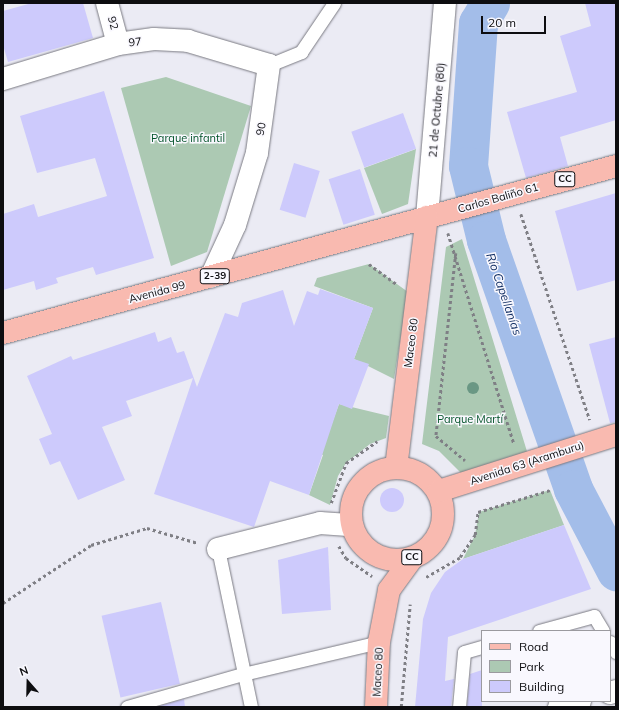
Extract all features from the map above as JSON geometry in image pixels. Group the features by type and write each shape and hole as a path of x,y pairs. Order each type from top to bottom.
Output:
{"main road":[{"name":"Carlos Baliño 61","path":"443,214 514,193 616,166"},
{"name":"Avenida 99","path":"3,333 443,214"},
{"name":"Maceo 80","path":"396,468 443,214"},
{"name":"Avenida 63 (Aramburu)","path":"439,491 525,457 606,438"},
{"path":"378,556 366,549 352,525 351,512 360,486 382,470 396,468 425,477 439,491"},
{"name":"CC","path":"378,556 389,559 412,558 434,542 441,529 444,516 439,491"},
{"name":"Maceo 80","path":"376,707 382,584 378,556"},
{"name":"Maceo 80","path":"382,584 412,558"}],"street":[{"name":"92","path":"107,3 118,44"},
{"name":"21 de Octubre (80)","path":"443,214 445,3"},
{"name":"97","path":"3,79 118,44 154,40 188,41 270,65"},
{"name":"90","path":"211,277 235,225 257,153 270,65"},
{"path":"218,549 330,523 352,525"},
{"path":"559,707 576,702"}],"lane":[{"path":"270,65 301,52 334,3"},
{"path":"218,549 251,707"},
{"path":"543,630 594,616 602,630"},
{"path":"127,707 243,674 379,642"},
{"path":"459,707 464,652 481,647"}],"path":[{"path":"514,193 606,438"},
{"path":"443,214 525,457"},
{"path":"456,253 436,436 470,464"},
{"path":"369,264 403,288"},
{"path":"380,440 346,463 338,476 330,505 330,523 346,558 382,584"},
{"path":"420,580 442,571 460,557 475,535 478,512 550,490"},
{"path":"3,603 91,545 147,528 218,549"},
{"path":"401,707 411,598"}],"green space":[{"name":"Parque infantil","path":"166,77 251,106 207,252 171,266 121,88"},
{"path":"416,149 408,204 382,214 364,168"},
{"name":"Parque Martí","path":"462,239 529,458 465,477 439,451 422,444 446,247"},
{"path":"369,264 408,292 394,379 354,359 373,308 314,286 317,278"},
{"path":"339,404 389,416 386,438 370,444 346,463 338,476 330,505 309,495 323,455 317,453 324,445"},
{"path":"550,490 564,525 463,559 475,535 479,512"}],"building":[{"path":"32,3 83,3 93,38 8,62 3,45 3,11"},
{"path":"585,3 616,3 616,120 560,137 568,166 526,178 507,112 577,92 560,36 591,26"},
{"path":"104,91 154,258 96,275 93,267 56,278 58,283 36,290 34,281 3,290 3,214 34,204 38,217 107,196 95,158 37,173 20,116"},
{"path":"403,113 416,149 364,168 351,132"},
{"path":"294,163 320,171 305,218 280,210"},
{"path":"360,169 375,215 343,225 329,179"},
{"path":"616,193 616,280 577,291 555,211"},
{"path":"320,289 373,308 354,359 369,364 352,409 339,404 309,495 270,481 254,527 154,494 193,378 126,401 132,416 102,427 125,480 78,500 60,461 50,465 39,439 52,434 27,376 71,356 73,360 155,332 158,342 171,337 177,353 184,351 197,387 225,313 238,317 242,303 283,290 294,326 307,291 318,295"},
{"path":"616,337 616,422 610,423 589,344"},
{"path":"392,488 401,491 404,500 401,509 392,512 383,509 380,500 383,491"},
{"path":"564,525 591,589 448,637 445,681 454,679 451,707 415,707 423,619 431,593 445,572 463,559"},
{"path":"328,547 331,610 282,614 278,560"},
{"path":"161,602 180,684 120,698 102,616"},
{"path":"481,670 482,707 467,707 470,674"},
{"path":"184,699 185,707 156,707"}],"waterway":[{"name":"Río Capellanías","path":"490,3 478,23 468,166 486,240 573,489 616,571"}]}
